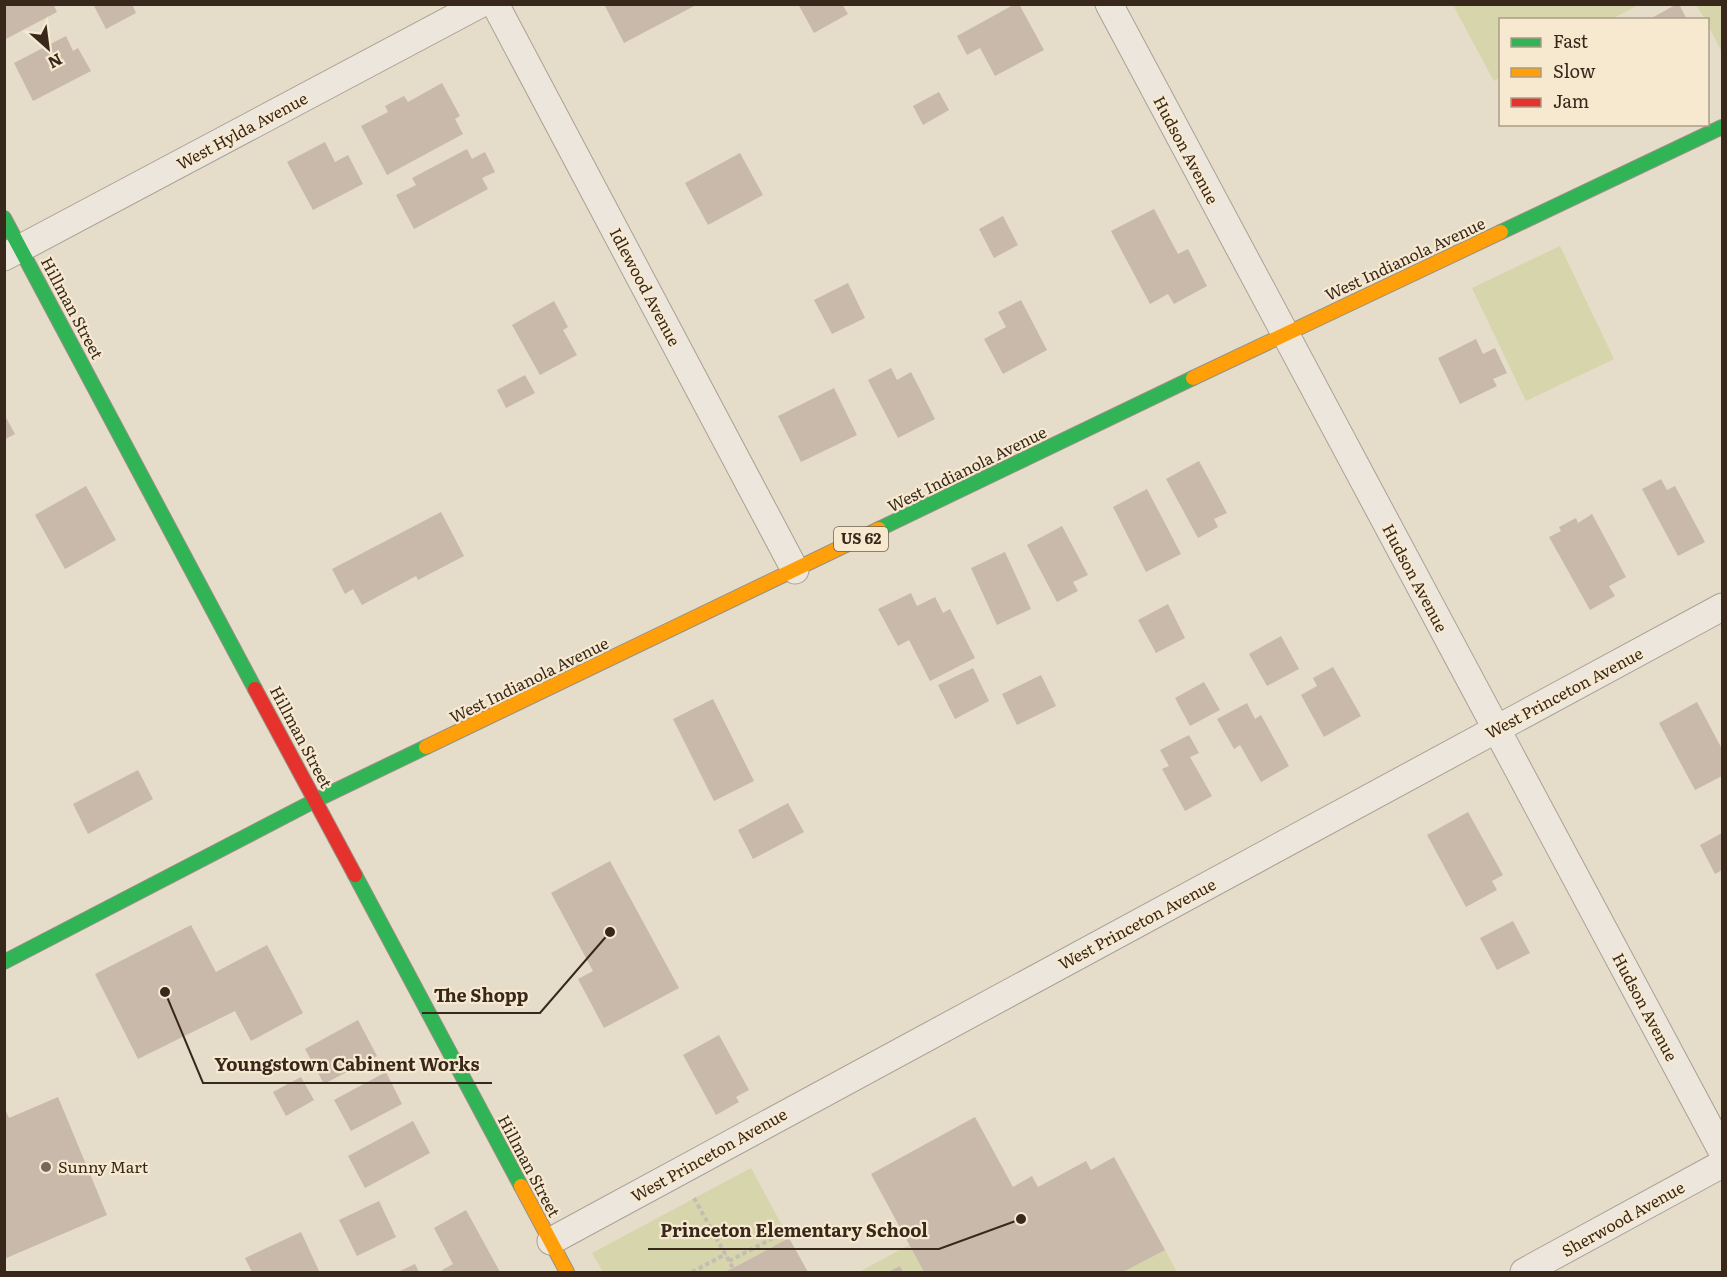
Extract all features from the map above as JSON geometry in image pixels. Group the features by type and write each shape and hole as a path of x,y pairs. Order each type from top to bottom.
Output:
{"main road":[{"name":"West Indianola Avenue","path":"4,962 316,800 1722,128"},
{"name":"Hillman Street","path":"4,218 13,252 316,800 567,1272"}],"street":[{"name":"West Hylda Avenue","path":"13,252 480,4"},
{"name":"Idlewood Avenue","path":"495,4 795,570"},
{"name":"Hudson Avenue","path":"1109,4 1722,1151"},
{"name":"West Princeton Avenue","path":"551,1241 1722,607"},
{"name":"Sherwood Avenue","path":"1524,1272 1722,1164"}],"path":[{"path":"694,1198 733,1268"},
{"path":"729,1261 785,1232"},
{"path":"692,1272 726,1254"}],"shaded area":[{"path":"1453,5 1639,5 1613,18 1499,18 1499,78 1494,81"},
{"path":"1696,5 1722,5 1722,52 1709,27 1709,18 1704,18"},
{"path":"1560,246 1614,359 1526,401 1472,288"},
{"path":"751,1168 789,1238 725,1272 603,1272 592,1253"},
{"path":"909,1245 924,1272 903,1272 900,1266 888,1272 859,1272"},
{"path":"1165,1250 1177,1272 1123,1272"}],"building":[{"path":"4,4 53,4 57,12 4,40"},
{"path":"93,4 132,4 136,13 106,29"},
{"path":"604,4 698,4 624,43"},
{"path":"798,4 842,4 848,14 814,33"},
{"path":"1015,4 1019,4 1044,50 995,76 980,48 967,55 957,36"},
{"path":"1679,4 1686,18 1652,18"},
{"path":"66,36 73,51 78,48 91,71 33,101 14,63"},
{"path":"442,83 460,116 455,119 463,134 387,175 361,126 388,112 385,106 404,96 408,102"},
{"path":"939,92 949,110 923,125 913,106"},
{"path":"325,142 335,162 348,155 363,184 313,210 287,162"},
{"path":"467,149 472,159 485,152 495,172 482,178 488,189 414,229 396,195 416,185 412,178"},
{"path":"740,153 763,195 708,225 685,183"},
{"path":"1154,209 1178,254 1188,249 1207,286 1174,304 1168,294 1150,304 1111,231"},
{"path":"1003,216 1018,245 994,258 979,229"},
{"path":"848,283 865,318 832,334 814,300"},
{"path":"1021,300 1047,350 1003,374 984,339 1006,327 998,312"},
{"path":"554,301 568,327 563,330 577,355 540,375 512,325"},
{"path":"1476,339 1483,354 1495,348 1507,373 1493,379 1497,386 1460,404 1438,358"},
{"path":"891,368 897,380 911,372 935,419 898,438 868,380"},
{"path":"525,375 535,393 506,408 497,390"},
{"path":"834,388 857,435 801,462 778,416"},
{"path":"4,414 15,434 4,440"},
{"path":"1199,461 1227,513 1214,519 1218,527 1198,538 1166,479"},
{"path":"1661,479 1667,490 1675,486 1705,542 1678,556 1642,489"},
{"path":"86,486 116,540 65,569 35,515"},
{"path":"1147,489 1181,554 1146,572 1113,507"},
{"path":"441,512 464,556 418,580 416,576 362,605 353,589 345,594 332,569"},
{"path":"1592,514 1626,577 1609,586 1615,596 1590,610 1549,537 1561,531 1559,527 1576,518 1578,523"},
{"path":"1062,526 1088,575 1073,582 1078,591 1057,602 1027,545"},
{"path":"1005,552 1031,609 997,625 971,568"},
{"path":"911,593 917,606 935,597 943,613 950,609 975,658 930,681 909,640 898,646 878,609"},
{"path":"1168,604 1185,638 1156,653 1138,620"},
{"path":"1281,636 1299,669 1267,686 1249,654"},
{"path":"1333,667 1361,716 1324,737 1301,695 1317,686 1313,678"},
{"path":"973,668 989,701 955,719 938,685"},
{"path":"1041,675 1056,706 1017,725 1002,694"},
{"path":"1204,682 1220,710 1190,726 1175,698"},
{"path":"713,699 754,781 714,801 673,719"},
{"path":"1697,702 1722,749 1722,776 1695,790 1659,723"},
{"path":"1247,703 1255,719 1261,715 1289,766 1261,782 1240,745 1234,749 1217,719"},
{"path":"1189,735 1199,753 1190,757 1212,796 1185,811 1162,769 1169,766 1160,750"},
{"path":"138,770 153,799 88,834 73,804"},
{"path":"788,803 804,832 753,859 738,830"},
{"path":"1468,812 1503,875 1492,881 1497,890 1466,907 1427,835"},
{"path":"1722,833 1722,870 1715,874 1700,845"},
{"path":"610,861 679,988 604,1028 578,979 593,971 551,893"},
{"path":"1513,921 1530,953 1497,970 1480,938"},
{"path":"191,925 216,972 267,945 303,1013 251,1041 235,1011 138,1059 95,974"},
{"path":"358,1020 377,1056 324,1084 305,1049"},
{"path":"719,1035 749,1090 736,1097 739,1102 716,1115 683,1055"},
{"path":"386,1072 402,1104 351,1131 334,1100"},
{"path":"301,1077 314,1100 286,1116 273,1092"},
{"name":"Sunny Mart","path":"58,1097 107,1215 4,1259 4,1107 9,1118"},
{"path":"975,1117 1013,1187 1032,1176 1038,1187 1086,1161 1091,1170 1114,1157 1165,1250 1123,1272 924,1272 871,1174"},
{"path":"413,1121 430,1153 365,1188 348,1156"},
{"path":"379,1201 396,1237 357,1256 339,1220"},
{"path":"466,1210 500,1272 443,1272 442,1270 453,1264 434,1228"},
{"path":"301,1232 319,1271 252,1272 245,1258"},
{"path":"789,1238 808,1272 724,1272 733,1268"},
{"path":"415,1264 419,1272 398,1272"},
{"path":"900,1266 903,1272 888,1272"}],"traffic: fast":[{"path":"1501,232 1722,127"},
{"path":"4,218 255,689"},
{"path":"879,529 1193,378"},
{"path":"4,962 316,800 426,747"},
{"path":"355,875 521,1186"}],"traffic: slow":[{"path":"1193,378 1501,232"},
{"path":"426,747 879,529"},
{"path":"521,1186 567,1272"}],"traffic: jam":[{"path":"255,689 355,875"}],"place":[{"name":"The Shopp","path":"610,932"},
{"name":"Youngstown Cabinent Works","path":"165,992"},
{"name":"Sunny Mart","path":"46,1167"},
{"name":"Princeton Elementary School","path":"1021,1219"}]}
